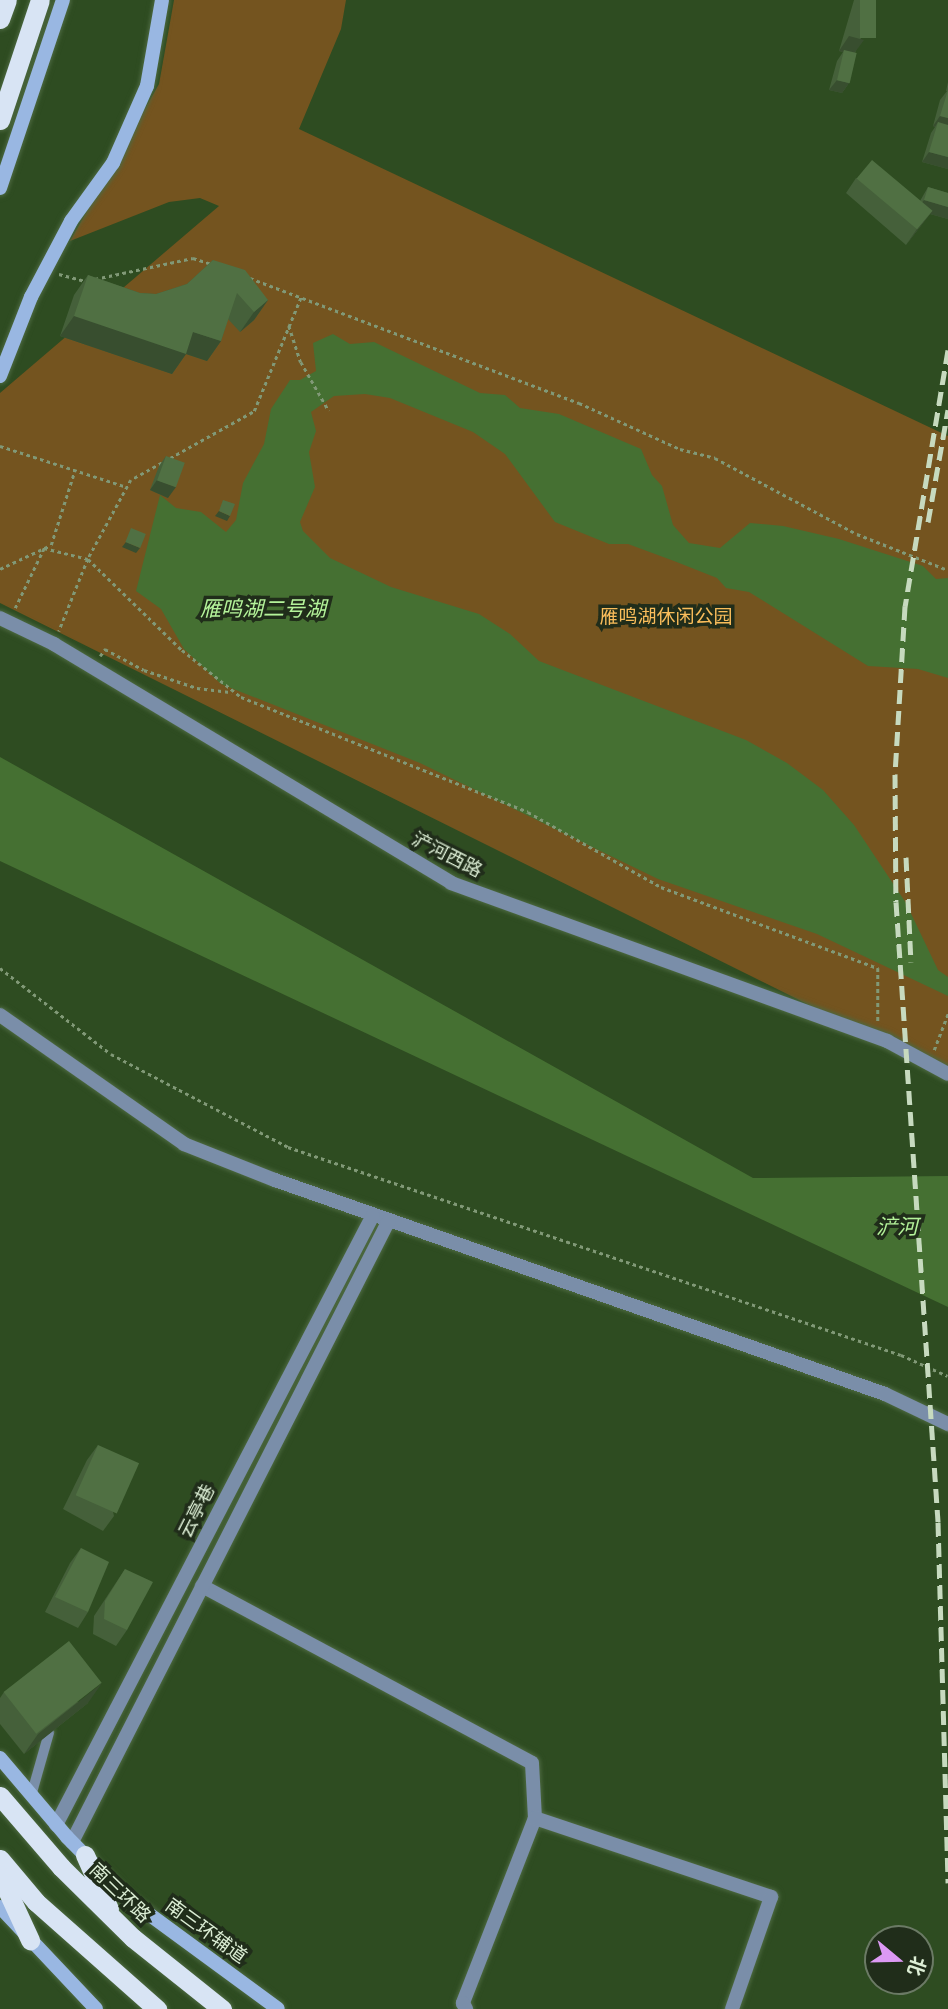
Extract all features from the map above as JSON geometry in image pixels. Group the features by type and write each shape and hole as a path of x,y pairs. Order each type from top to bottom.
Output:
{"highway":[{"path":"0,19 7,0"},
{"path":"0,120 39,5"},
{"name":"南三环路","path":"0,1796 61,1867 114,1919 222,2009"},
{"path":"78,1849 114,1919"},
{"path":"0,1859 45,1910 157,2009"},
{"path":"0,1875 30,1940"}],"main road":[{"path":"0,376 46,268 71,222 113,163 141,99 162,0"},
{"path":"0,188 60,7"},
{"name":"南三环辅道","path":"0,1758 56,1825 127,1898 278,2009"},
{"path":"0,1907 96,2009"}],"street":[{"name":"浐河西路","path":"4,620 54,644 90,669 451,883 878,1038 948,1074"},
{"path":"0,1015 184,1144 373,1215 872,1390 948,1424"},
{"name":"云亭巷","path":"56,1825 373,1215"},
{"path":"78,1849 202,1586 389,1220"},
{"path":"202,1586 532,1763 535,1818 463,2003 466,2009"},
{"path":"535,1818 771,1896 732,2009"}],"lane":[{"path":"31,1797 50,1733"}],"path":[{"path":"46,268 79,283 193,258 219,267"},
{"path":"244,275 579,403 680,449 715,458 857,534 948,570"},
{"path":"54,644 88,559 131,480 254,411 301,296"},
{"path":"289,326 301,362 329,411"},
{"path":"0,446 127,487"},
{"path":"0,569 51,545 75,470"},
{"path":"44,548 88,559 182,650 236,693 327,734 528,812 661,887 878,968 878,1038"},
{"path":"4,620 44,548"},
{"path":"90,669 105,649 144,670 197,688 236,693"},
{"path":"0,968 111,1054 288,1147 901,1355 948,1376"},
{"path":"928,1063 948,1014"}],"green space":[{"name":"雁鸣湖休闲公园","path":"174,0 346,0 341,29 299,129 948,436 948,1074 0,603 0,393 219,206 200,198 169,202 70,241 159,84"}],"water":[{"name":"雁鸣湖二号湖","path":"333,334 350,344 374,342 480,393 505,395 520,408 559,414 641,449 652,475 662,486 673,525 689,543 720,548 750,523 783,526 839,539 923,566 936,579 948,578 948,678 918,669 868,666 749,592 726,588 717,578 628,544 609,544 555,522 505,454 473,432 390,398 365,394 334,396 311,412 316,431 309,452 315,487 300,522 303,531 330,558 391,587 479,614 510,634 539,661 746,740 787,763 823,790 854,825 906,903 938,970 948,977 948,996 817,934 658,879 420,763 221,684 184,649 161,609 136,591 160,495 176,508 201,512 226,532 236,520 243,483 264,444 271,409 290,380 300,380 316,371 313,343"},
{"name":"浐河","path":"0,757 753,1178 948,1176 948,1307 0,861"}],"building":[{"path":"860,0 876,0 876,38 860,38"},
{"path":"844,50 857,53 850,83 837,80"},
{"path":"948,90 948,118 940,116"},
{"path":"938,122 948,125 948,157 929,152"},
{"path":"872,160 933,211 917,229 857,178"},
{"path":"928,187 948,193 948,207 924,200"},
{"path":"213,260 245,270 268,300 254,312 237,293 221,341 193,332 186,354 74,316 88,275 140,293 156,294 187,284"},
{"path":"166,456 185,463 176,487 157,480"},
{"path":"223,500 235,504 230,516 219,511"},
{"path":"131,528 146,534 140,548 125,542"},
{"path":"98,1445 139,1463 117,1514 76,1495"},
{"path":"81,1548 109,1562 88,1612 55,1597"},
{"path":"125,1569 153,1582 127,1630 104,1619 105,1601"},
{"path":"69,1641 102,1683 36,1734 4,1692"}],"railway":[{"path":"948,350 905,606 895,774 896,902 938,1522 948,1883"},
{"path":"928,522 948,410"},
{"path":"906,857 911,962"}]}
